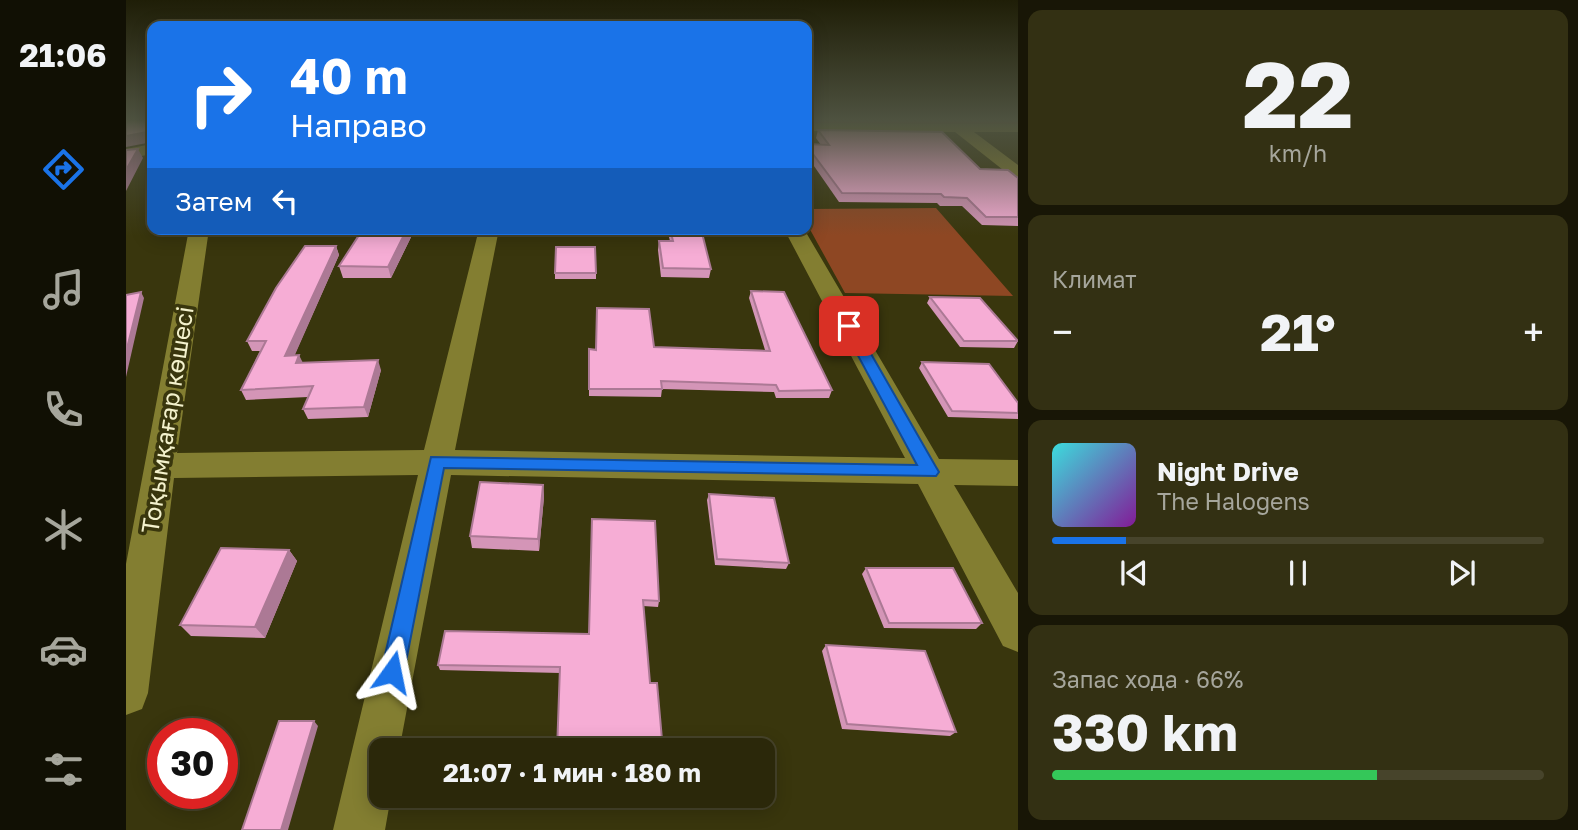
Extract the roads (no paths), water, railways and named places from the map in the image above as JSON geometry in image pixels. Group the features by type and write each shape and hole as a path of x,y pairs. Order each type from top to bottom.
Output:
{"street":[{"path":"999,159 1018,173"},
{"name":"Тоқымқағар көшесі","path":"126,693 159,466 198,235"},
{"path":"359,830 488,235"},
{"path":"797,235 1018,632"},
{"path":"159,466 437,462 1018,473"}]}
